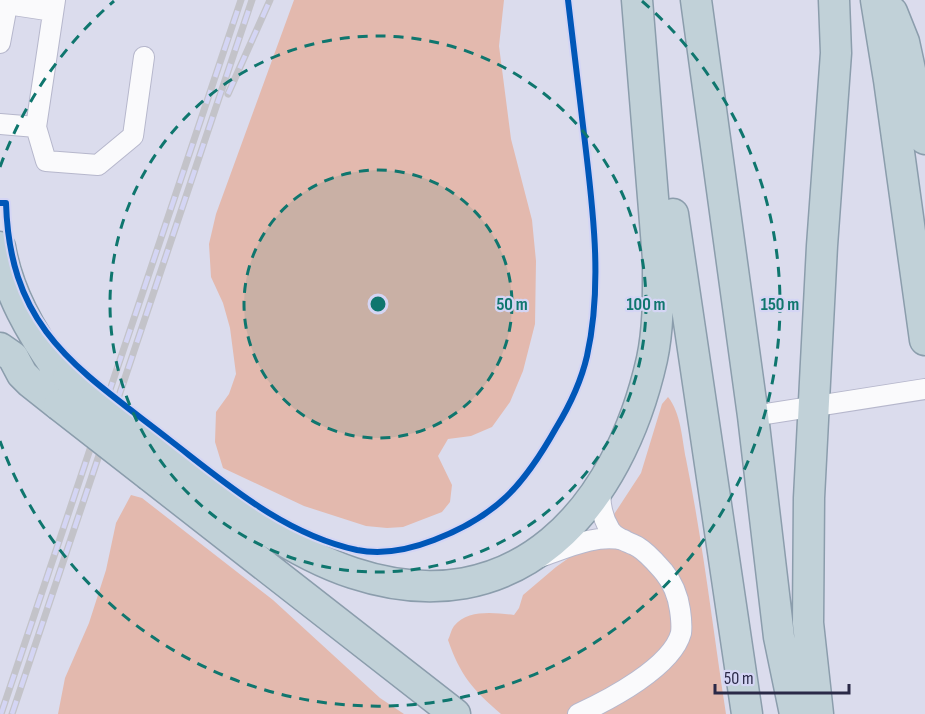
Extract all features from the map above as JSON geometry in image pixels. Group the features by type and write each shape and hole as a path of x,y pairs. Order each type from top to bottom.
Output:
{"highway":[{"path":"154,462 232,505 273,534 322,561 356,574 400,585 437,586 482,579 527,561 566,530 585,509 620,450 641,399 652,357 657,319 657,240 638,0"},
{"path":"638,0 717,502 747,714"},
{"path":"696,0 753,416 779,637 795,714"},
{"path":"818,714 808,623 809,498 828,141 836,53 834,0"},
{"path":"876,0 925,340"},
{"path":"887,0 903,42 925,139"},
{"path":"0,248 6,274 20,309 61,384 455,714"},
{"path":"7,352 22,374 61,384"}],"street":[{"path":"0,43 8,2 54,6 36,127 46,161 98,165 133,136 144,57"},
{"path":"0,124 36,127"},
{"path":"753,416 925,389"},
{"path":"578,714 654,670 676,645 681,632 679,602 670,580 638,547 612,533 603,516 600,486"},
{"path":"527,561 590,541 615,538 624,540"}],"shaded area":[{"path":"294,0 504,0 499,46 511,139 532,220 536,261 535,324 523,371 510,402 492,427 471,436 448,439 438,456 452,485 450,502 442,512 403,527 366,526 304,506 223,468 215,442 216,412 229,394 236,374 230,328 223,303 211,277 209,244 216,214"},
{"path":"668,397 676,411 682,435 703,554 726,714 501,714 468,681 457,663 448,640 453,628 467,617 482,613 514,615 523,595 556,567 594,540 607,525 641,473 662,404"},
{"path":"131,495 142,498 273,600 380,698 404,714 58,714 65,678 89,623 106,570 116,523"}],"railway":[{"path":"1,714 241,0"},
{"path":"12,714 252,0"},
{"path":"228,94 270,0"}],"cycle path":[{"path":"0,203 6,203 10,247 21,284 36,316 79,368 107,392 236,491 281,520 305,532 330,543 377,552 425,543 456,531 475,520 492,509 520,482 561,419 575,393 585,366 592,331 594,305 594,228 568,0"}]}
